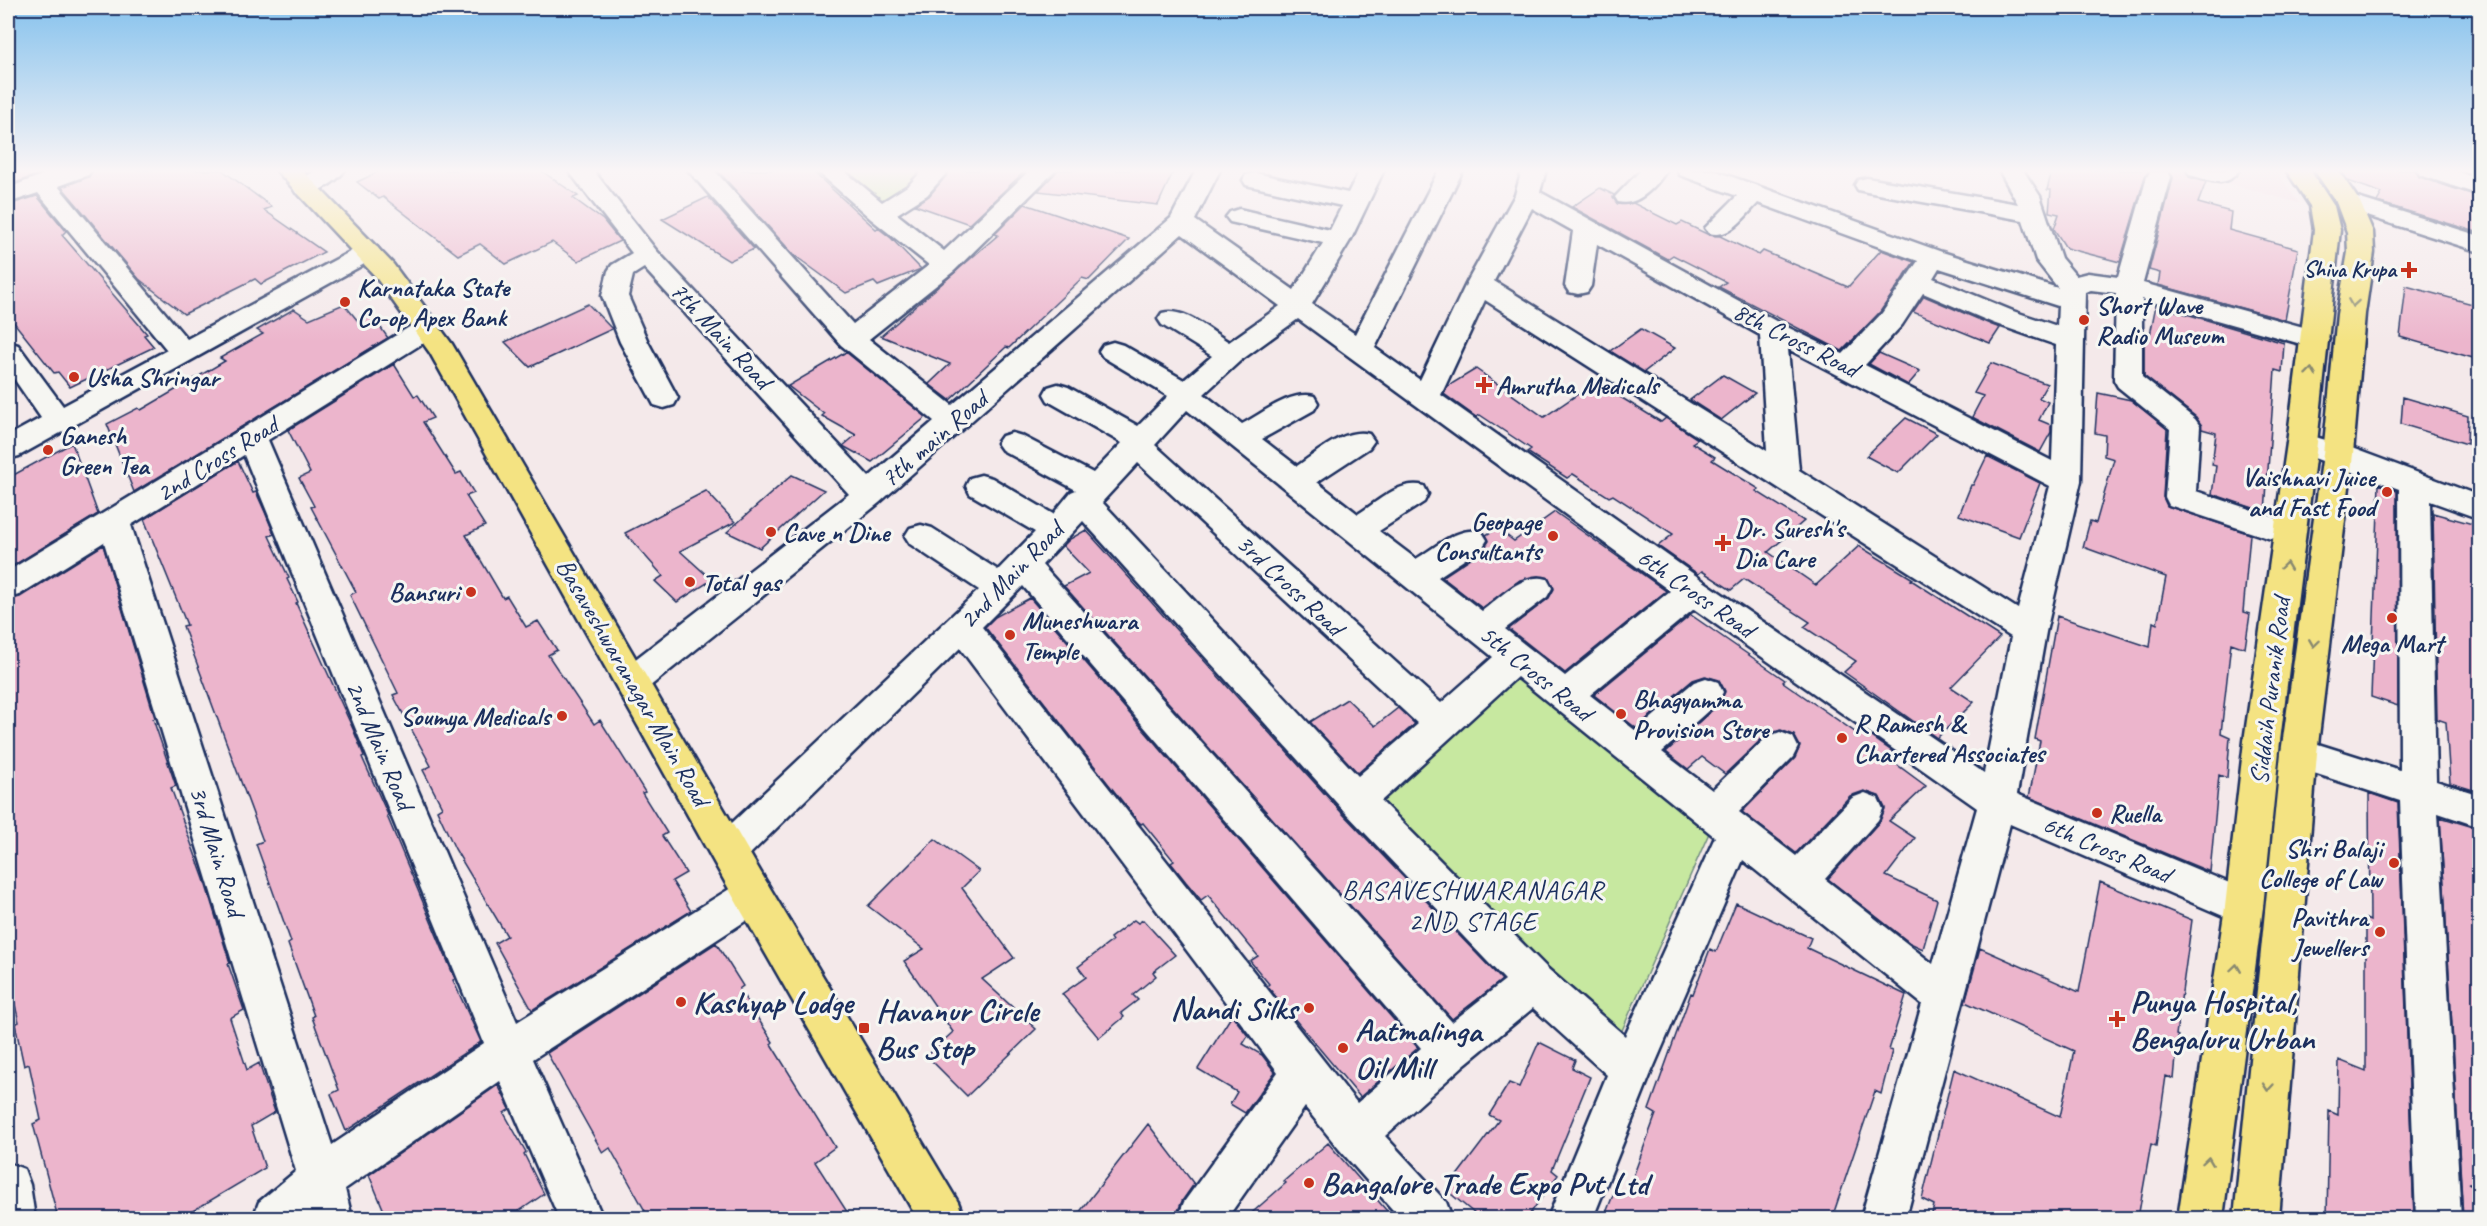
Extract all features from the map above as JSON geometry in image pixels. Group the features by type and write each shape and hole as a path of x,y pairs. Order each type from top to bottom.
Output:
{"main road":[{"name":"Basaveshwaranagar Main Road","path":"349,227 384,270 442,350 753,895 942,1218"},
{"name":"Siddaih Puranik Road","path":"2200,1218 2244,907 2262,741 2315,339 2326,227"},
{"name":"Siddaih Puranik Road","path":"2256,1218 2299,753 2338,454 2351,314 2361,252 2358,227"}],"street":[{"path":"79,227 182,351"},
{"name":"7th Main Road","path":"625,227 647,255 868,495"},
{"path":"751,227 851,339 954,422"},
{"path":"897,227 945,265"},
{"path":"851,339 945,265 984,227"},
{"name":"7th main Road","path":"632,681 868,495 1175,227"},
{"name":"6th Cross Road","path":"1188,227 1360,350 1425,400 1997,802 2244,907"},
{"path":"1282,227 1338,239"},
{"path":"1297,307 1344,227"},
{"path":"1360,350 1422,227"},
{"path":"1425,400 1508,227"},
{"path":"1578,286 1586,227"},
{"name":"8th Cross Road","path":"1586,227 1773,331 2066,481"},
{"path":"1848,227 1933,258 2072,295"},
{"path":"1884,1218 1942,996 1997,802 2029,632 2066,481 2072,295 2049,260 2038,227"},
{"path":"2145,227 2129,287 2128,380 2186,426 2180,496 2271,528"},
{"path":"2427,227 2480,244"},
{"path":"8,449 182,351 368,252"},
{"path":"647,255 621,271 615,296 633,342 664,398"},
{"path":"1847,367 1892,319 1933,258"},
{"path":"2072,295 2088,280 2129,287 2315,339"},
{"path":"1916,281 2003,317 2071,340"},
{"path":"1479,284 2029,632"},
{"name":"2nd Main Road","path":"729,850 962,626 1186,394 1230,356 1297,307"},
{"path":"1172,319 1230,356"},
{"name":"2nd Cross Road","path":"8,586 426,329"},
{"path":"1773,331 1784,475"},
{"path":"8,351 58,420"},
{"name":"5th Cross Road","path":"1113,351 1186,394 1942,996"},
{"name":"3rd Cross Road","path":"1058,394 1139,442 1442,725"},
{"path":"1241,437 1304,403"},
{"name":"2nd Main Road","path":"252,438 508,1052 581,1218"},
{"path":"1296,481 1359,441"},
{"path":"1012,443 1089,494 1357,800 1534,982 1631,1069"},
{"path":"2302,443 2338,454 2480,508"},
{"path":"2414,483 2418,792 2439,1218"},
{"path":"981,486 1056,530"},
{"path":"1357,530 1413,494"},
{"name":"3rd Main Road","path":"114,522 325,1199"},
{"path":"921,536 1012,576 1450,1050"},
{"path":"1415,576 1472,540"},
{"path":"1482,629 1536,588"},
{"path":"1565,696 1694,591"},
{"path":"962,626 1304,1072 1354,1134 1430,1218"},
{"path":"1357,800 1516,657"},
{"path":"1636,753 1706,692"},
{"path":"1571,1218 1631,1069 1724,823 1780,747"},
{"path":"2299,753 2480,811"},
{"path":"1798,881 1866,809"},
{"path":"275,1218 325,1199 508,1052 753,895"},
{"path":"1354,1134 1450,1050 1534,982"},
{"path":"1200,1218 1304,1072"},
{"path":"8,1185 13,1218"}],"green space":[{"path":"1519,675 1713,824 1616,1044 1374,803"}],"building":[{"path":"8,227 63,227 66,231 62,235 147,334 144,335 154,347 70,387 58,372 54,373 8,315"},
{"path":"96,227 289,227 324,252 261,284 255,279 184,314 139,279"},
{"path":"422,227 609,227 620,241 578,261 552,242 506,264 480,244 458,255"},
{"path":"675,227 735,227 754,249 729,261"},
{"path":"769,227 878,228 921,269 878,286 874,282 846,293 794,255"},
{"path":"1002,227 1094,227 1129,239 1089,280 1082,278 1009,348 1006,347 950,400 929,384 950,364 881,336 998,235 995,234"},
{"path":"1609,227 1693,227 1709,235 1720,236 1759,255 1763,251 1848,287 1881,250 1914,262 1880,312 1842,351 1719,287 1726,282 1673,255 1667,259"},
{"path":"2130,227 2120,262 2066,248 2054,229"},
{"path":"2160,227 2229,227 2229,230 2298,249 2285,320 2158,285 2160,273 2149,270"},
{"path":"2461,227 2480,227 2480,233"},
{"path":"2406,286 2480,306 2480,360 2400,337"},
{"path":"1924,296 2000,328 1990,343 1913,312"},
{"path":"344,304 358,321 372,315 388,338 134,492 107,424 138,408 141,410 225,361 220,358 263,334 257,330 294,309 309,319"},
{"path":"588,304 612,329 530,367 505,342"},
{"path":"2156,305 2284,343 2282,372 2275,370 2265,512 2212,494 2216,466 2212,465 2216,433 2202,429 2196,417 2144,376 2144,339 2149,340"},
{"path":"1641,329 1675,348 1644,372 1610,351"},
{"path":"846,352 926,417 872,462 843,446 856,435 822,416 824,414 788,386"},
{"path":"1879,353 1920,371 1908,385 1869,364"},
{"path":"1991,363 2047,384 2039,398 2048,402 2039,420 2051,425 2051,432 2040,452 1972,417 1983,396 1974,393"},
{"path":"394,364 414,396 418,395 433,418 423,422 456,474 461,472 474,493 466,496 485,526 466,535 503,598 507,596 526,627 538,621 557,650 548,655 594,724 600,720 645,792 642,793 667,833 662,836 686,873 672,881 691,911 532,1010 495,943 507,936 455,849 437,810 442,807 423,770 431,766 393,695 398,693 350,595 356,592 311,507 314,506 299,478 310,473 288,430"},
{"path":"1476,369 1544,417 1596,382 1661,422 1666,418 1698,439 1692,443 1715,457 1712,460 1759,489 1756,491 1804,521 1768,552 1816,585 1859,546 2000,637 1951,687 1974,702 1937,738 1844,672 1856,661 1804,627 1810,622 1744,579 1731,590 1702,571 1698,574 1658,546 1673,534 1613,495 1609,497 1573,474 1567,478 1527,452 1531,449 1480,415 1476,417 1444,394 1448,386"},
{"path":"1723,375 1755,393 1721,420 1690,400"},
{"path":"2098,393 2131,400 2167,429 2163,497 2167,506 2250,534 2243,612 2250,614 2245,648 2231,643 2221,733 2230,737 2227,778 2219,775 2210,872 2029,797 2040,741 2035,739 2057,616 2150,647 2153,622 2157,624 2166,577 2083,547 2090,521 2096,523 2114,459 2104,456 2105,435 2095,433"},
{"path":"2403,397 2468,416 2467,444 2401,424"},
{"path":"1906,418 1937,434 1898,473 1866,456"},
{"path":"72,443 98,514 8,569 8,478"},
{"path":"1987,456 2040,483 2019,537 1959,515 1971,485"},
{"path":"238,461 265,512 274,534 269,536 289,578 287,579 298,602 296,603 353,729 364,756 362,757 455,979 453,980 481,1042 346,1131 331,1094 339,1090 312,1017 314,1016 288,944 291,942 256,844 263,841 183,626 187,625 144,519"},
{"path":"792,475 824,490 760,548 727,532"},
{"path":"2379,484 2397,491 2398,706 2371,697"},
{"path":"706,491 735,522 680,551 712,580 677,602 655,581 663,576 625,533"},
{"path":"1555,512 1666,591 1565,673 1509,629 1549,598 1554,589 1549,578 1538,576 1520,580 1482,608 1442,577 1483,550 1489,541 1486,535 1497,528 1514,541"},
{"path":"2433,513 2480,526 2480,792 2450,783 2446,722 2437,719"},
{"path":"1086,530 1342,813 1502,980 1452,1019 1064,586 1089,573 1063,546"},
{"path":"103,545 155,718 153,719 176,786 171,788 204,879 230,963 228,964 244,1010 230,1018 247,1070 259,1063 275,1112 251,1126 265,1168 181,1218 58,1218 33,1124 41,1120 29,1064 24,1066 15,1024 19,1022 8,974 8,600 20,597"},
{"path":"1030,598 1418,1048 1360,1097 1267,986 1269,984 1250,961 1258,956 1208,895 1201,900 1186,882 1171,863 1174,861 1143,823 1141,824 1136,819 985,627 995,617"},
{"path":"1691,615 1855,732 1859,728 1893,752 1888,758 1926,786 1889,821 1915,838 1886,876 1937,900 1923,949 1910,943 1828,879 1880,821 1885,808 1879,796 1864,791 1850,796 1796,853 1742,812 1795,758 1800,746 1794,735 1781,730 1766,735 1725,774 1702,757 1688,769 1666,752 1720,703 1725,691 1719,680 1705,676 1693,680 1636,728 1594,695"},
{"path":"1347,699 1375,726 1398,708 1415,724 1358,773 1310,722"},
{"path":"2369,793 2398,803 2414,1218 2327,1218 2329,1111 2338,1115 2339,1060 2366,1071 2366,919 2370,921"},
{"path":"2440,817 2480,829 2480,1183 2468,1183 2480,1188 2480,1218 2463,1218"},
{"path":"935,839 979,871 962,888 1014,958 982,979 1036,1029 967,1096 927,1056 953,1032 904,961 924,949 868,906"},
{"path":"2100,882 2192,920 2176,1035 2178,1036 2174,1079 2166,1076 2156,1146 2151,1144 2138,1218 1931,1218 1934,1205 1922,1199 1954,1069 2060,1117 2074,1051 1965,1002 1980,948 2079,992"},
{"path":"1736,903 1811,938 1807,948 1906,995 1889,1050 1892,1051 1881,1094 1875,1091 1832,1218 1604,1218 1615,1190 1626,1196 1656,1114 1649,1110 1691,993 1693,994 1710,949 1716,952"},
{"path":"1134,920 1138,923 1143,920 1175,955 1153,972 1156,976 1133,995 1138,1000 1121,1013 1124,1017 1099,1038 1062,994 1086,977 1078,967 1112,941 1110,938"},
{"path":"716,943 743,986 739,989 773,1042 771,1044 835,1147 815,1162 851,1218 649,1218 610,1148 603,1153 547,1053"},
{"path":"1232,1015 1248,1036 1243,1044 1262,1055 1275,1072 1245,1113 1230,1104 1237,1092 1198,1069"},
{"path":"1539,1042 1575,1060 1572,1068 1590,1077 1552,1170 1558,1175 1527,1218 1480,1218 1446,1190 1499,1120 1489,1115 1509,1083 1519,1087"},
{"path":"498,1085 510,1109 504,1113 526,1152 524,1154 544,1194 509,1218 387,1218 369,1175"},
{"path":"1148,1124 1194,1184 1182,1201 1175,1218 1075,1218"},
{"path":"1328,1143 1393,1218 1246,1218 1286,1183 1284,1181"}],"place":[{"name":"Shiva Krupa","path":"2409,270"},
{"name":"Karnataka State Co-op Apex Bank","path":"345,302"},
{"name":"Short Wave Radio Museum","path":"2084,320"},
{"name":"Usha Shringar","path":"74,377"},
{"name":"Amrutha Medicals","path":"1484,385"},
{"name":"Ganesh Green Tea","path":"48,450"},
{"name":"Vaishnavi Juice and Fast Food","path":"2387,492"},
{"name":"Cave n Dine","path":"771,532"},
{"name":"Geopage Consultants","path":"1553,536"},
{"name":"Dr. Suresh's Dia Care","path":"1723,543"},
{"name":"Total gas","path":"690,582"},
{"name":"Bansuri","path":"471,592"},
{"name":"Mega Mart","path":"2392,618"},
{"name":"Muneshwara Temple","path":"1010,635"},
{"name":"Bhagyamma Provision Store","path":"1621,714"},
{"name":"Soumya Medicals","path":"562,716"},
{"name":"R Ramesh & Chartered Associates","path":"1842,738"},
{"name":"Ruella","path":"2097,813"},
{"name":"Shri Balaji College of Law","path":"2394,863"},
{"name":"Pavithra Jewellers","path":"2380,932"},
{"name":"Kashyap Lodge","path":"681,1002"},
{"name":"Nandi Silks","path":"1309,1008"},
{"name":"Punya Hospital, Bengaluru Urban","path":"2117,1019"},
{"name":"Havanur Circle Bus Stop","path":"864,1028"},
{"name":"Aatmalinga Oil Mill","path":"1343,1048"},
{"name":"Bangalore Trade Expo Pvt Ltd","path":"1309,1183"}],"district":[{"name":"BASAVESHWARANAGAR 2ND STAGE","path":"1473,906"}]}
